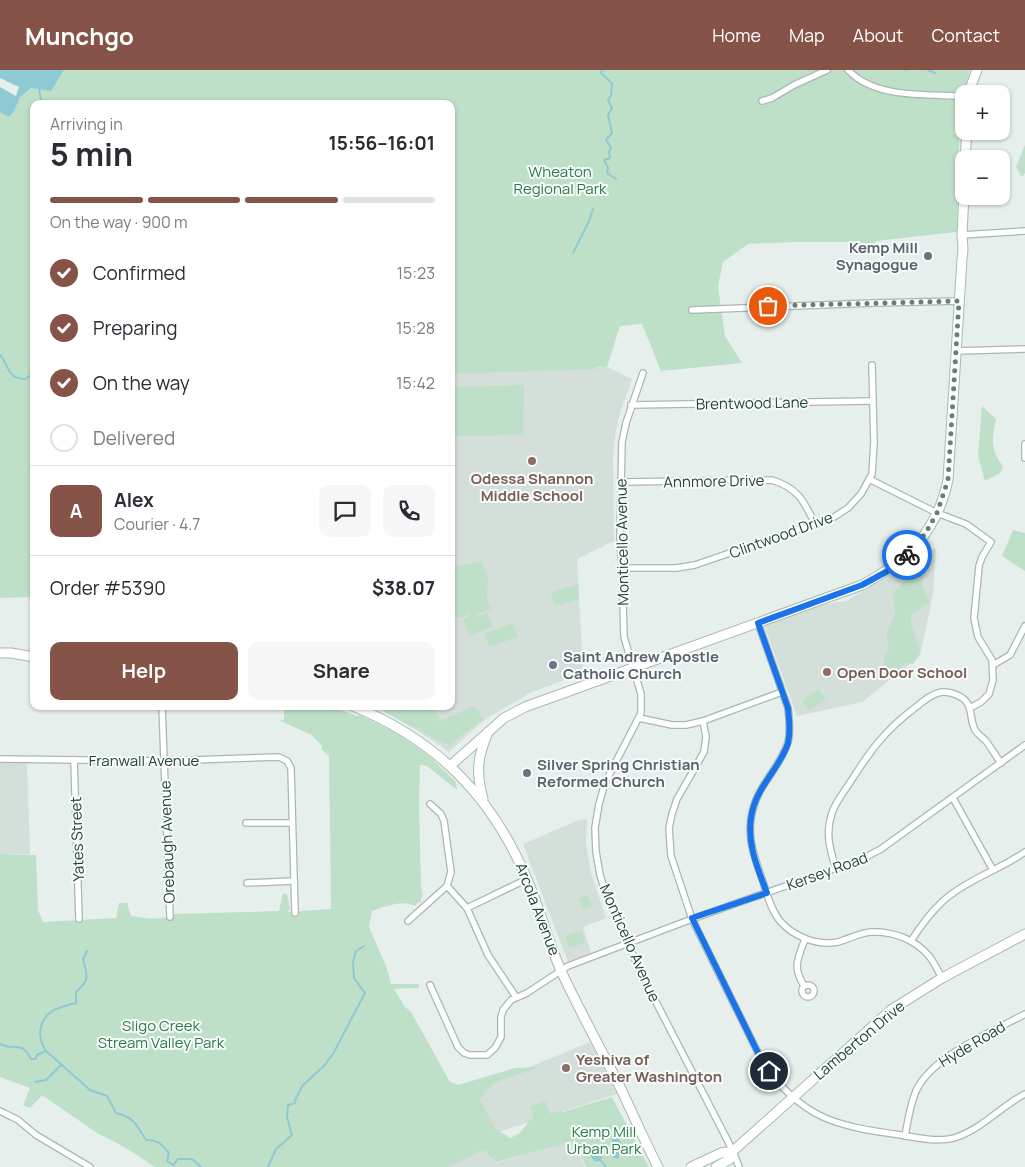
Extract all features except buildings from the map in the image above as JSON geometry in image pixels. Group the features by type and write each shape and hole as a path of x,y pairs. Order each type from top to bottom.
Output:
{"street":[{"path":"762,101 772,98 794,85 828,70"},
{"path":"848,70 864,83 879,90 955,95"},
{"path":"971,85 977,70"},
{"path":"451,766 504,718 525,707 862,585 886,572 915,547 937,513 948,480 962,259 959,249 962,237 963,205"},
{"path":"962,237 1025,231"},
{"path":"692,310 874,302 959,301"},
{"path":"956,351 1025,349"},
{"name":"Clintwood Drive","path":"622,568 676,568 695,565 834,517 848,508 861,494 869,480 874,461 872,365"},
{"name":"Monticello Avenue","path":"643,372 631,405 622,442 620,538 624,637 641,694 639,718 605,784 595,828 596,852 600,876 606,895 627,943 642,976 733,1151 739,1167"},
{"name":"Brentwood Lane","path":"631,405 874,401"},
{"path":"1025,444 1025,458"},
{"name":"Annmore Drive","path":"621,482 772,480 791,488 803,499 815,524"},
{"path":"869,480 937,513 966,524 991,542 979,566 974,618 978,637 992,660 993,680 989,694 981,702 970,708"},
{"path":"758,623 788,708 790,723 788,742 757,797 750,828 753,853 778,918 792,932 805,938 829,943 870,932 895,934 911,941 930,957 942,978"},
{"path":"993,665 1010,655 1025,626"},
{"path":"0,653 30,656"},
{"path":"639,718 672,726 686,725 782,692"},
{"path":"836,869 828,838 832,814 836,804 881,737 900,719 924,701 938,693 948,692 958,695 970,708 976,731 985,740 1001,763"},
{"name":"Orebaugh Avenue","path":"162,710 170,917"},
{"name":"Arcola Avenue","path":"363,710 407,734 451,766 484,804 514,851 527,879 562,971 658,1167"},
{"path":"702,721 706,738 704,752 677,799 672,814 670,856 692,918 762,1061 776,1082 810,1111 838,1124 934,1140 958,1137 977,1127 1025,1094"},
{"path":"484,804 478,779 478,765 490,730"},
{"name":"Kersey Road","path":"430,985 458,1047 464,1053 483,1056 495,1048 501,1037 501,1016 503,1010 512,1000 527,993 568,966 692,918 862,859 881,849 954,798 1025,745"},
{"name":"Franwall Avenue","path":"0,759 164,761 279,757 287,761 291,768 292,822"},
{"name":"Yates Street","path":"74,760 79,918"},
{"path":"954,798 993,870"},
{"path":"408,921 447,886 450,872 444,821 441,814 430,804"},
{"path":"246,822 292,822 295,913"},
{"path":"911,941 926,918 943,901 962,887 1025,852"},
{"path":"467,908 527,879"},
{"path":"247,883 294,881"},
{"path":"447,886 467,908 488,955 516,997"},
{"name":"Lamberton Drive","path":"716,1167 730,1159 733,1151 891,1010 942,978 1025,934"},
{"path":"804,986 796,969 805,938"},
{"name":"Hyde Road","path":"906,1136 910,1109 916,1090 924,1077 938,1063 953,1053 1025,1014"},
{"path":"0,1112 18,1120 36,1135 90,1167"},
{"name":"Lamberton Drive","path":"691,1167 721,1153 733,1151"}],"shaded area":[{"name":"Odessa Shannon Middle School","path":"607,367 632,379 620,413 615,435 613,458 614,541 577,559 583,673 530,693 494,714 477,726 449,752 417,730 416,710 455,710 455,374"},
{"path":"936,548 933,594 920,656 862,702 797,716 764,625 796,609 846,601"},
{"path":"27,762 30,854 0,854 0,763"},
{"path":"587,819 586,844 591,873 606,918 583,927 591,953 568,962 523,844 576,821"},
{"name":"Yeshiva of Greater Washington","path":"590,1042 617,1094 483,1137 497,1163 573,1139 585,1167 435,1167 462,1095"}],"green space":[{"name":"Wheaton Regional Park","path":"0,70 970,70 967,85 955,85 955,140 959,140 959,150 955,150 957,232 876,241 875,252 860,252 859,242 748,244 723,262 718,286 725,336 742,363 661,371 642,324 620,326 607,367 597,367 596,369 455,374 455,100 30,100 30,597 0,598"},
{"path":"1025,145 1025,173 1022,177 1016,167"},
{"path":"524,385 523,435 455,436 455,387"},
{"path":"982,406 996,419 993,444 1003,466 1000,473 985,481 978,455"},
{"path":"1013,530 1025,533 1025,571 1002,556"},
{"path":"482,561 489,582 486,595 491,609 475,614 476,617 487,613 492,627 470,636 463,619 470,616 469,614 460,618 455,617 455,566"},
{"path":"926,574 921,583 929,602 911,616 911,624 920,651 913,664 905,663 900,670 900,675 886,675 883,658 889,648 886,633 895,615 893,592 910,577"},
{"path":"578,584 579,599 555,606 551,592"},
{"path":"513,623 518,637 489,647 484,633"},
{"path":"818,689 826,698 809,711 802,702"},
{"path":"474,706 483,719 449,745 381,710 436,710 440,721"},
{"name":"Sligo Creek Stream Valley Park","path":"284,710 341,710 357,716 360,715 398,734 428,755 456,782 457,790 427,766 420,765 419,804 421,886 423,896 421,902 415,906 399,903 372,911 369,927 386,966 391,984 419,984 419,988 394,989 404,1006 411,1012 450,1082 458,1085 515,1068 539,1067 494,1083 480,1099 495,1128 510,1138 519,1134 530,1120 534,1119 530,1106 546,1101 550,1114 563,1112 612,1097 649,1167 586,1167 574,1139 573,1141 497,1162 483,1150 448,1167 155,1167 126,1148 97,1133 42,1095 30,1108 23,1105 30,1088 0,1077 0,854 36,855 38,910 43,922 116,918 119,903 127,903 131,916 153,918 164,918 174,914 279,911 283,894 287,894 290,908 288,912 331,909 329,756 321,749 322,746 312,735 278,720 284,720"},
{"path":"588,895 592,906 583,909 579,898"},
{"path":"582,931 585,943 569,948 565,936"}],"water":[{"path":"0,70 64,70 51,91 31,88 20,97 9,117 0,112"},
{"path":"618,1137 623,1146 618,1159 613,1157 612,1139"},
{"path":"596,1145 601,1146 602,1158 596,1162 591,1154 592,1148"}],"pier":[{"path":"0,78 19,87 16,96 0,87"}],"waterway":[{"path":"602,70 601,73 612,83 611,96 608,100 612,108 608,115 612,133 606,140 611,148 609,152 610,158 604,160 608,168 607,173 616,179"},
{"path":"928,70 935,73"},
{"path":"39,89 41,100"},
{"path":"573,253 593,209"},
{"path":"0,355 9,371 15,377 25,379 30,376"},
{"path":"268,1167 276,1149 292,1135 287,1117 288,1105 295,1103 303,1085 324,1066 333,1054 365,993 354,978 353,962 356,951 364,946"},
{"path":"46,1051 40,1035 44,1020 52,1011 76,1003 76,992 84,984 87,977 83,959 87,951"},
{"path":"0,1044 24,1049 31,1059 35,1059 37,1055 46,1051 90,1090 107,1096 116,1113 131,1119 146,1140 153,1140 162,1145 169,1153 167,1161 173,1165 178,1159 192,1159 201,1167"},
{"path":"35,1082 46,1080 61,1065"},
{"path":"600,1160 606,1167"}],"way so far":[{"path":"768,306 959,301 948,480 937,513 925,534 907,555"}],"place":[{"name":"Kemp Mill Synagogue","path":"928,256"},
{"name":"Odessa Shannon Middle School","path":"532,461"},
{"name":"Saint Andrew Apostle Catholic Church","path":"553,665"},
{"name":"Open Door School","path":"827,672"},
{"name":"Silver Spring Christian Reformed Church","path":"527,773"},
{"name":"Yeshiva of Greater Washington","path":"566,1068"}],"route":[{"path":"769,1071 762,1061 719,976 692,918 767,893 751,846 751,818 757,797 788,742 790,723 788,708 758,623 862,585 886,572 907,555"}],"park label":[{"name":"Kemp Mill Urban Park","path":"604,1140"}]}
